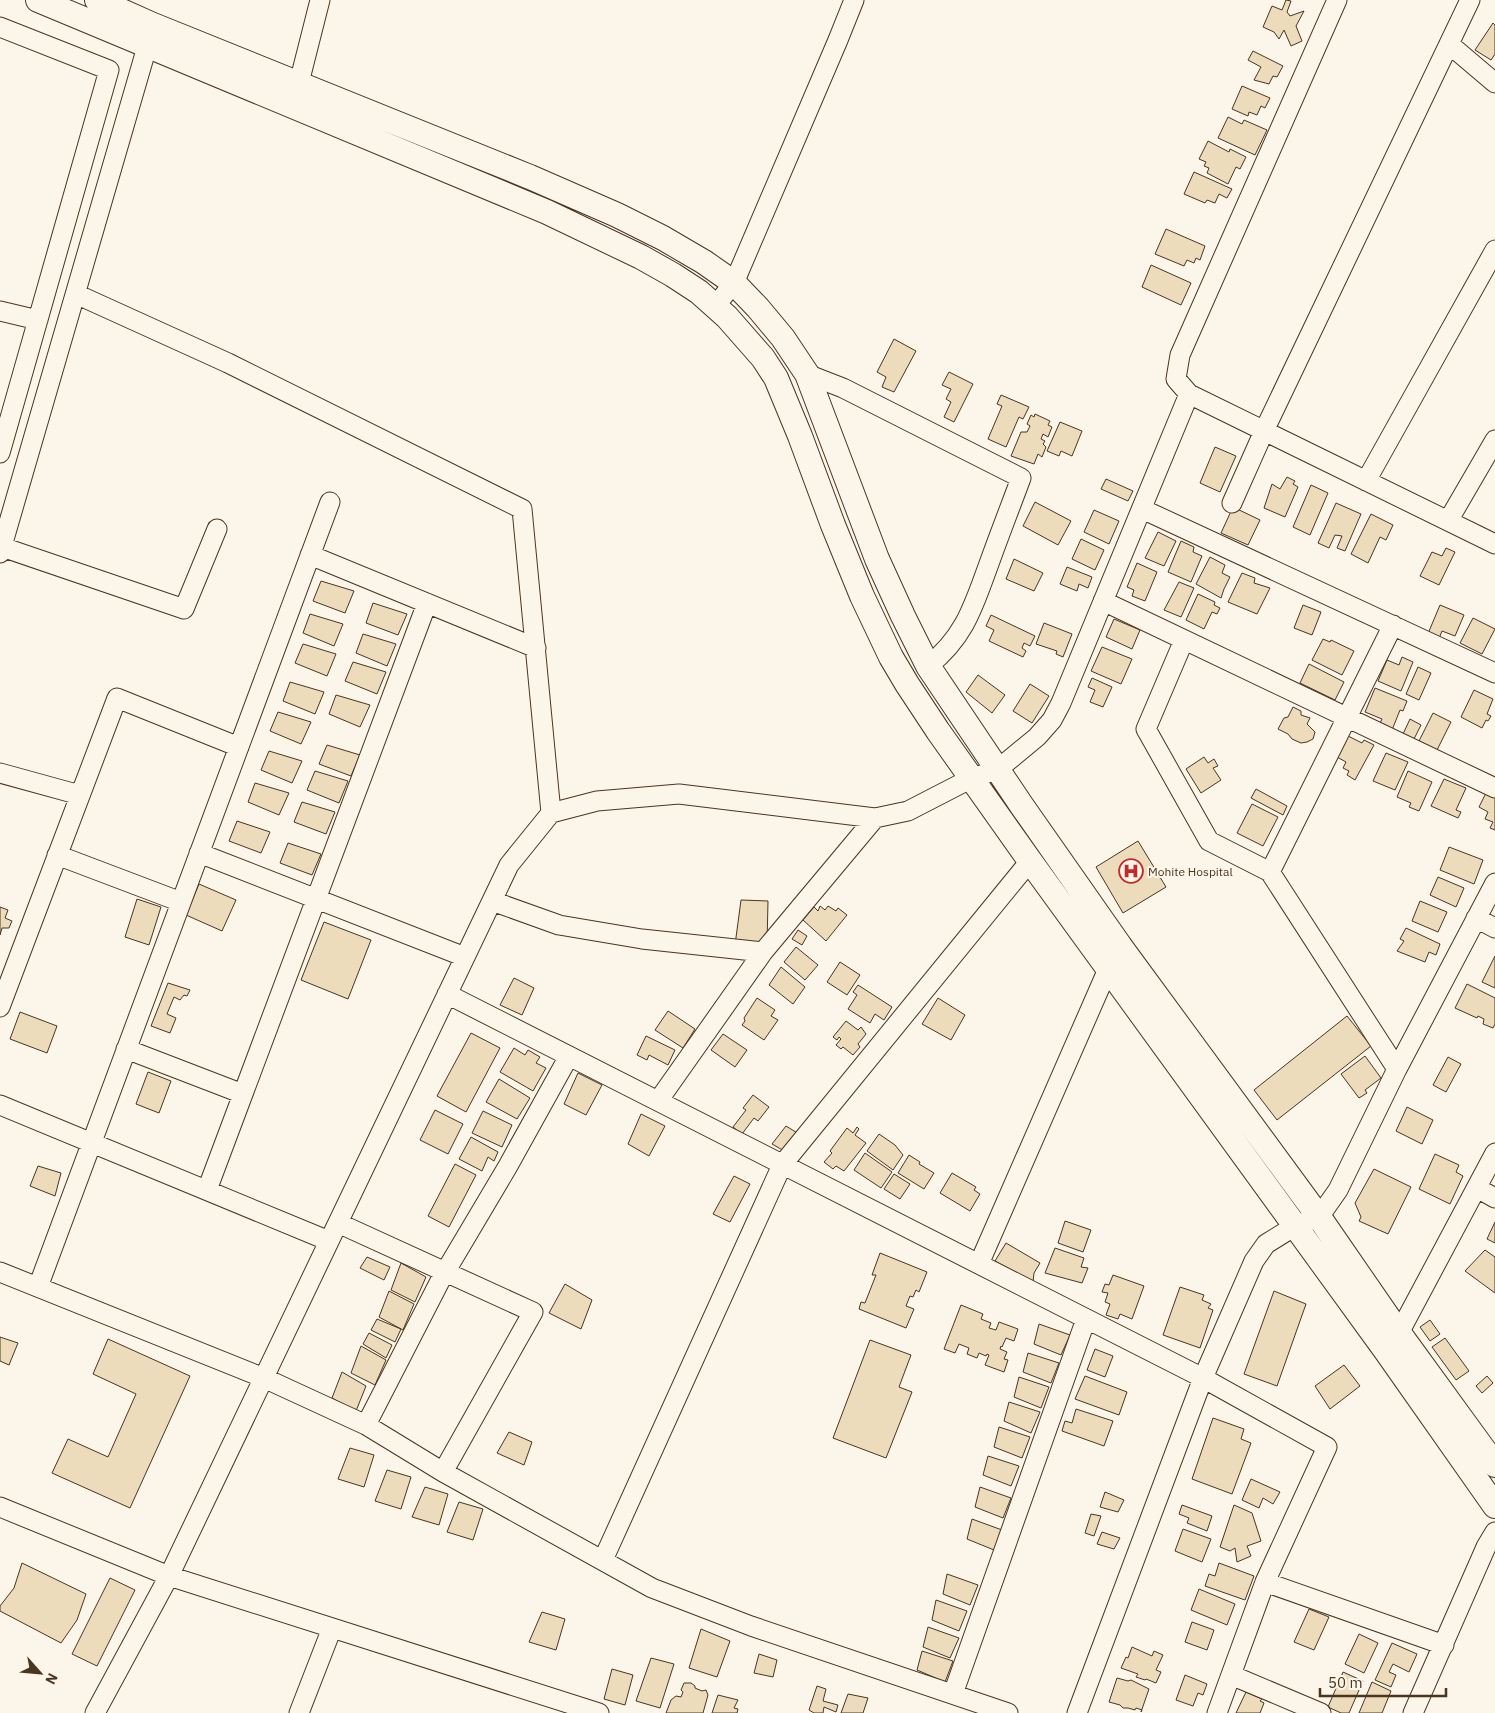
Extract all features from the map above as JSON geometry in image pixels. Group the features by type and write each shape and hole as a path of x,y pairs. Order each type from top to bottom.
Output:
{"main road":[{"path":"38,0 119,14"},
{"path":"97,0 150,35 547,212 641,257 699,292 727,317 763,358 776,378 862,596 891,657 938,731 1108,969 1386,1351 1495,1506"},
{"path":"150,35 299,84 530,177 617,215 663,238 704,262 734,283 783,338 807,374 877,559 928,666 997,770 1120,946 1319,1217 1495,1465"}],"street":[{"path":"299,84 320,0"},
{"path":"715,306 734,283 854,0"},
{"path":"1337,0 1180,355 1176,379 1190,394 1495,544"},
{"path":"1232,503 1264,431 1470,0"},
{"path":"0,27 109,70 0,453"},
{"path":"150,35 1,550 184,609 216,528"},
{"path":"1449,44 1495,83"},
{"path":"1366,481 1495,250"},
{"path":"76,294 228,363 522,509 551,813"},
{"path":"0,311 38,320"},
{"path":"807,374 843,388 1021,478 971,612 957,637 944,653 928,666"},
{"path":"95,1713 169,1576 509,865 551,813 597,801 680,794 875,818 908,811 972,778 997,770 1038,736 1052,720 1061,703 1190,394"},
{"path":"1448,521 1495,440"},
{"path":"38,1287 330,502"},
{"path":"1142,509 1495,673"},
{"path":"310,555 536,648"},
{"path":"1103,601 1495,788"},
{"path":"207,1190 427,603"},
{"path":"1270,872 1393,625"},
{"path":"1184,640 1146,729 1209,841 1270,872 1397,1069"},
{"path":"0,1007 117,698 238,747"},
{"path":"0,773 80,795"},
{"path":"658,1101 763,952 875,818"},
{"path":"199,854 465,957"},
{"path":"57,855 181,902"},
{"path":"603,1560 782,1165 1030,861"},
{"path":"1077,1713 1203,1378 1254,1261 1266,1244 1295,1226 1319,1217 1338,1190 1397,1069 1495,883"},
{"path":"492,901 559,925 642,939 763,952"},
{"path":"1476,918 1495,928"},
{"path":"979,1264 1108,969"},
{"path":"447,994 1203,1378 1327,1446 1265,1582 1217,1713"},
{"path":"126,1049 243,1094"},
{"path":"366,1425 445,1272 508,1166 569,1056"},
{"path":"0,1105 329,1241"},
{"path":"1400,1333 1495,1153"},
{"path":"1477,1188 1495,1198"},
{"path":"338,1222 533,1312 443,1472"},
{"path":"0,1272 264,1378 366,1425 443,1472 652,1588 751,1626 1008,1713"},
{"path":"953,1694 1086,1319"},
{"path":"0,1507 169,1576 332,1628 572,1709 599,1713"},
{"path":"1413,1713 1486,1546 1495,1532"},
{"path":"1265,1582 1444,1645"},
{"path":"299,1713 332,1628"},
{"path":"1231,1675 1321,1713"}],"building":[{"path":"1286,0 1291,1 1287,12 1290,16 1304,11 1296,26 1302,41 1291,46 1284,30 1279,39 1274,32 1263,27 1272,6 1282,10"},
{"path":"1493,23 1495,25 1495,54 1491,60 1475,50"},
{"path":"1253,51 1283,66 1277,77 1273,76 1269,84 1254,80 1261,67 1248,60"},
{"path":"1242,86 1270,98 1265,108 1261,106 1257,115 1249,112 1248,116 1232,109"},
{"path":"1228,117 1242,124 1244,120 1267,130 1255,155 1218,138"},
{"path":"1208,141 1229,152 1230,149 1246,157 1240,169 1236,167 1228,184 1207,173 1209,168 1204,166 1206,162 1199,159"},
{"path":"1194,172 1232,189 1227,198 1219,194 1215,203 1207,200 1205,203 1184,194"},
{"path":"1166,229 1205,246 1200,260 1196,258 1194,263 1187,260 1184,266 1155,254"},
{"path":"1151,265 1191,283 1181,305 1142,287"},
{"path":"894,339 916,351 894,392 882,387 886,377 877,372"},
{"path":"949,372 973,384 954,422 944,417 951,402 946,399 951,389 942,385"},
{"path":"1001,395 1029,407 1023,419 1019,417 1006,447 988,439 1002,406 997,404"},
{"path":"1035,414 1050,421 1048,425 1052,427 1048,437 1043,434 1041,439 1045,441 1043,444 1046,447 1042,457 1038,454 1034,464 1011,456 1021,432 1027,432 1030,426 1027,424 1031,415 1034,417"},
{"path":"1060,422 1082,431 1072,456 1061,451 1059,456 1047,451"},
{"path":"1215,447 1236,456 1220,492 1200,483"},
{"path":"1287,477 1295,481 1293,484 1298,487 1285,517 1264,508 1272,484 1280,489"},
{"path":"1106,479 1133,491 1128,501 1101,489"},
{"path":"1311,485 1328,493 1310,535 1293,527"},
{"path":"1035,502 1071,521 1058,545 1023,526"},
{"path":"1336,503 1361,514 1345,551 1337,548 1342,536 1335,535 1329,548 1318,543"},
{"path":"1233,507 1260,520 1248,545 1221,533"},
{"path":"1094,510 1119,521 1109,544 1084,532"},
{"path":"1371,514 1393,525 1386,540 1380,537 1368,563 1351,554"},
{"path":"1158,532 1176,541 1164,566 1145,558"},
{"path":"1081,539 1104,550 1095,570 1072,559"},
{"path":"1181,541 1194,547 1193,552 1202,556 1191,582 1168,572"},
{"path":"1446,548 1455,552 1439,585 1420,576 1432,552 1442,556"},
{"path":"1210,557 1225,565 1222,573 1230,577 1221,598 1196,584"},
{"path":"1014,559 1043,573 1034,591 1006,579"},
{"path":"1137,563 1157,572 1145,601 1132,596 1134,590 1127,587"},
{"path":"1067,567 1092,577 1088,588 1079,584 1077,591 1060,584"},
{"path":"1242,573 1255,578 1254,583 1270,588 1257,614 1228,602"},
{"path":"321,581 354,591 345,613 313,601"},
{"path":"1179,582 1194,588 1181,617 1164,610"},
{"path":"1198,594 1215,602 1214,605 1220,608 1217,614 1212,612 1204,629 1186,620"},
{"path":"373,603 407,614 398,635 366,623"},
{"path":"1303,605 1321,612 1312,635 1294,628"},
{"path":"1440,605 1464,615 1455,636 1442,631 1438,641 1427,636"},
{"path":"310,614 343,624 334,646 303,633"},
{"path":"991,615 1035,636 1030,646 1024,643 1022,648 1026,651 1023,657 989,641 994,630 986,626"},
{"path":"1473,618 1495,629 1482,654 1460,643"},
{"path":"1114,619 1140,630 1132,649 1106,637"},
{"path":"1044,623 1072,634 1063,657 1056,654 1057,651 1036,644"},
{"path":"363,634 396,644 387,666 356,653"},
{"path":"1323,639 1330,642 1331,640 1354,651 1342,675 1312,660"},
{"path":"303,644 336,654 327,676 295,663"},
{"path":"1102,647 1132,659 1121,684 1091,671"},
{"path":"1402,657 1413,662 1401,691 1378,681 1387,660 1399,665"},
{"path":"353,662 386,672 377,694 345,681"},
{"path":"1309,664 1344,682 1335,700 1300,683"},
{"path":"1418,667 1431,673 1419,700 1406,694"},
{"path":"978,675 1005,695 992,713 966,692"},
{"path":"1092,678 1112,687 1103,707 1090,702 1095,690 1088,687"},
{"path":"290,682 324,692 315,714 283,701"},
{"path":"1030,684 1049,696 1032,723 1013,711"},
{"path":"1375,688 1407,701 1403,711 1400,710 1392,730 1379,725 1382,719 1365,712"},
{"path":"1474,690 1493,699 1487,714 1491,716 1488,721 1486,720 1482,728 1461,717"},
{"path":"336,695 370,705 360,727 329,714"},
{"path":"1293,707 1301,711 1301,715 1310,718 1307,724 1315,732 1313,739 1301,743 1278,729 1284,718 1288,717"},
{"path":"278,712 311,722 301,744 270,731"},
{"path":"1433,713 1451,722 1437,750 1419,741"},
{"path":"1410,719 1421,725 1414,739 1403,734"},
{"path":"1348,736 1362,743 1364,740 1374,745 1355,780 1347,775 1349,771 1343,768 1346,762 1337,757"},
{"path":"327,745 360,755 351,776 319,764"},
{"path":"269,751 302,761 292,783 261,770"},
{"path":"1386,753 1408,762 1395,790 1373,781"},
{"path":"1204,757 1208,763 1214,759 1218,766 1213,768 1221,780 1201,793 1186,769"},
{"path":"315,771 348,781 339,803 307,790"},
{"path":"1408,771 1432,782 1419,811 1409,807 1411,803 1397,797"},
{"path":"1444,779 1466,788 1456,810 1461,812 1458,818 1431,806"},
{"path":"255,783 289,793 279,815 248,802"},
{"path":"1256,789 1287,806 1283,815 1251,798"},
{"path":"1486,793 1495,797 1495,830 1490,828 1493,822 1485,819 1488,812 1479,807"},
{"path":"302,802 335,812 326,834 294,822"},
{"path":"1252,804 1278,817 1263,846 1237,833"},
{"path":"237,821 270,832 261,853 229,841"},
{"path":"1138,841 1166,887 1123,913 1096,867"},
{"path":"288,843 321,854 312,875 280,863"},
{"path":"1449,847 1483,860 1474,884 1440,870"},
{"path":"1438,877 1464,888 1456,907 1430,895"},
{"path":"199,884 236,900 222,931 186,915"},
{"path":"137,899 161,907 149,945 125,937"},
{"path":"741,900 768,901 767,945 735,945"},
{"path":"1420,901 1447,912 1438,932 1412,921"},
{"path":"820,906 825,910 828,906 836,911 838,908 847,915 826,941 803,920 814,907 818,911"},
{"path":"0,907 8,910 5,918 12,921 9,928 2,928 0,935"},
{"path":"324,922 371,940 348,999 301,980"},
{"path":"1406,928 1440,944 1436,955 1429,952 1425,962 1397,951 1404,941 1400,939"},
{"path":"798,930 807,936 802,945 792,939"},
{"path":"796,947 818,965 805,980 784,962"},
{"path":"1495,956 1495,988 1482,982"},
{"path":"840,962 860,975 847,995 827,982"},
{"path":"781,967 805,987 793,1004 769,985"},
{"path":"514,978 534,988 522,1015 500,1005"},
{"path":"168,983 190,990 187,996 184,995 180,1000 174,997 167,1014 176,1018 170,1033 151,1026"},
{"path":"1467,984 1495,998 1495,1024 1493,1028 1483,1024 1484,1019 1478,1016 1477,1018 1455,1008"},
{"path":"858,985 892,1007 884,1020 875,1014 870,1023 848,1009 857,995 853,992"},
{"path":"757,998 775,1010 771,1016 778,1020 764,1040 742,1025 745,1021 744,1018"},
{"path":"938,998 965,1015 951,1040 922,1024"},
{"path":"668,1011 695,1029 683,1048 655,1030"},
{"path":"20,1012 57,1026 47,1053 10,1039"},
{"path":"1347,1016 1371,1046 1277,1120 1254,1090"},
{"path":"846,1021 858,1030 861,1027 866,1034 858,1044 860,1047 853,1055 843,1047 841,1049 836,1045 841,1039 839,1037 837,1040 833,1037"},
{"path":"471,1033 500,1048 466,1112 437,1096"},
{"path":"723,1034 747,1050 735,1067 711,1050"},
{"path":"646,1036 675,1050 668,1065 649,1055 647,1060 637,1055"},
{"path":"514,1048 525,1055 528,1050 540,1057 536,1063 546,1068 533,1091 500,1072"},
{"path":"1365,1056 1381,1078 1365,1090 1367,1093 1359,1098 1341,1074"},
{"path":"1448,1057 1461,1064 1446,1092 1433,1085"},
{"path":"148,1072 171,1081 159,1113 136,1104"},
{"path":"578,1073 602,1085 586,1115 564,1104"},
{"path":"499,1079 530,1098 517,1119 486,1102"},
{"path":"753,1095 769,1107 758,1121 754,1118 742,1134 733,1127 746,1110 743,1108"},
{"path":"1407,1107 1433,1120 1422,1144 1396,1131"},
{"path":"435,1110 463,1124 448,1154 420,1140"},
{"path":"483,1111 512,1125 502,1147 472,1133"},
{"path":"641,1114 665,1126 649,1156 628,1144"},
{"path":"786,1126 799,1134 786,1152 772,1144"},
{"path":"857,1127 859,1129 855,1135 866,1143 844,1171 836,1166 833,1169 824,1162 832,1153 830,1151 847,1128 853,1133"},
{"path":"879,1134 895,1145 903,1155 893,1170 867,1151"},
{"path":"471,1137 498,1152 494,1161 488,1157 482,1171 459,1159"},
{"path":"865,1153 892,1172 881,1188 854,1170"},
{"path":"1435,1154 1459,1165 1456,1172 1463,1176 1450,1204 1419,1189"},
{"path":"909,1155 934,1173 924,1189 898,1173"},
{"path":"455,1164 476,1175 449,1227 428,1216"},
{"path":"38,1166 61,1173 55,1196 30,1186"},
{"path":"1374,1169 1411,1187 1388,1234 1359,1221 1361,1217 1355,1203"},
{"path":"952,1173 976,1187 974,1190 980,1194 970,1211 940,1193"},
{"path":"894,1174 910,1184 900,1199 884,1189"},
{"path":"734,1176 750,1184 730,1222 713,1214"},
{"path":"1065,1221 1091,1230 1083,1252 1058,1243"},
{"path":"1495,1222 1495,1243 1487,1239"},
{"path":"1006,1243 1040,1263 1034,1273 1033,1282 995,1261"},
{"path":"1055,1248 1084,1258 1081,1267 1088,1268 1082,1283 1045,1273"},
{"path":"1485,1250 1495,1257 1495,1293 1465,1271"},
{"path":"880,1253 927,1272 919,1292 916,1290 913,1297 910,1296 906,1306 914,1309 906,1328 859,1309 861,1302 865,1303 876,1275 872,1275"},
{"path":"367,1257 390,1267 384,1280 360,1268"},
{"path":"401,1263 426,1277 415,1302 391,1290"},
{"path":"1113,1275 1144,1286 1132,1319 1120,1314 1118,1319 1106,1315 1110,1304 1105,1302 1108,1293 1102,1292 1105,1284 1109,1285"},
{"path":"565,1284 592,1300 581,1329 549,1313"},
{"path":"1180,1287 1204,1295 1202,1300 1211,1304 1208,1308 1213,1310 1200,1348 1163,1335"},
{"path":"389,1291 414,1304 403,1330 379,1317"},
{"path":"1274,1291 1306,1304 1277,1386 1244,1374"},
{"path":"961,1305 983,1314 981,1319 991,1323 989,1328 996,1330 999,1322 1018,1329 1014,1341 1006,1338 1000,1349 1007,1352 1004,1359 1008,1360 1004,1372 985,1365 989,1355 987,1354 986,1356 979,1353 977,1358 967,1354 969,1348 959,1344 955,1353 944,1349"},
{"path":"377,1319 401,1329 395,1342 371,1330"},
{"path":"1430,1320 1440,1334 1430,1341 1420,1327"},
{"path":"1039,1324 1070,1335 1061,1355 1034,1344"},
{"path":"369,1333 392,1345 386,1358 363,1344"},
{"path":"0,1337 18,1343 9,1365 0,1361"},
{"path":"1445,1338 1469,1371 1456,1380 1432,1347"},
{"path":"108,1339 190,1376 130,1508 52,1473 68,1439 108,1457 136,1394 93,1374"},
{"path":"870,1340 911,1355 899,1387 912,1392 886,1458 833,1438"},
{"path":"361,1346 386,1360 375,1385 351,1373"},
{"path":"1095,1349 1113,1356 1105,1377 1087,1370"},
{"path":"1028,1353 1059,1363 1051,1383 1023,1372"},
{"path":"1344,1365 1360,1386 1330,1409 1315,1386"},
{"path":"342,1372 366,1386 356,1411 332,1398"},
{"path":"1085,1376 1127,1392 1119,1415 1075,1399"},
{"path":"1487,1376 1493,1383 1482,1393 1476,1386"},
{"path":"1019,1377 1049,1387 1041,1408 1014,1397"},
{"path":"1009,1402 1040,1412 1031,1433 1004,1421"},
{"path":"1076,1409 1113,1421 1104,1446 1062,1431 1065,1421 1072,1423"},
{"path":"1213,1418 1244,1429 1241,1439 1251,1443 1232,1494 1192,1479"},
{"path":"999,1427 1030,1437 1022,1458 994,1447"},
{"path":"509,1432 532,1442 524,1465 497,1453"},
{"path":"350,1448 374,1455 364,1487 338,1479"},
{"path":"988,1456 1019,1466 1011,1486 983,1475"},
{"path":"387,1470 411,1477 401,1509 375,1501"},
{"path":"1251,1479 1280,1492 1273,1504 1263,1498 1259,1508 1242,1500"},
{"path":"425,1487 448,1494 439,1525 412,1517"},
{"path":"980,1487 1011,1498 1003,1518 975,1507"},
{"path":"1105,1492 1124,1500 1118,1512 1100,1507"},
{"path":"459,1502 483,1509 473,1540 447,1532"},
{"path":"1182,1505 1212,1516 1207,1531 1187,1523 1189,1518 1179,1514"},
{"path":"1234,1505 1252,1513 1261,1541 1247,1546 1251,1556 1237,1562 1235,1548 1230,1551 1220,1547"},
{"path":"1091,1514 1101,1516 1094,1536 1085,1533"},
{"path":"972,1519 1002,1530 994,1550 967,1539"},
{"path":"1183,1529 1211,1539 1202,1562 1175,1551"},
{"path":"1102,1532 1120,1538 1114,1549 1097,1544"},
{"path":"22,1563 86,1594 77,1620 61,1643 0,1611 0,1606 14,1588"},
{"path":"1219,1563 1254,1576 1245,1600 1205,1586 1209,1574 1215,1576"},
{"path":"947,1574 978,1585 970,1605 943,1594"},
{"path":"110,1578 135,1590 97,1666 72,1654"},
{"path":"1199,1589 1235,1604 1227,1625 1191,1610"},
{"path":"936,1600 967,1611 959,1631 932,1620"},
{"path":"1309,1609 1329,1617 1314,1650 1294,1642"},
{"path":"542,1612 565,1619 556,1650 529,1642"},
{"path":"1192,1622 1214,1630 1207,1650 1185,1642"},
{"path":"928,1627 959,1638 950,1658 923,1647"},
{"path":"701,1629 730,1641 717,1677 689,1668"},
{"path":"1359,1634 1378,1643 1364,1673 1345,1664"},
{"path":"1392,1643 1417,1654 1409,1672 1393,1664 1389,1672 1396,1675 1391,1687 1375,1680"},
{"path":"1132,1647 1152,1656 1154,1651 1163,1655 1156,1670 1161,1672 1156,1683 1136,1677 1138,1674 1121,1668 1126,1657 1128,1658"},
{"path":"922,1651 953,1661 945,1682 917,1670"},
{"path":"759,1654 777,1660 773,1677 754,1673"},
{"path":"651,1658 674,1664 660,1708 636,1701"},
{"path":"612,1669 633,1675 625,1705 604,1699"},
{"path":"1343,1672 1363,1681 1349,1713 1341,1713 1328,1707"},
{"path":"1185,1675 1207,1684 1203,1695 1198,1693 1193,1706 1176,1700"},
{"path":"1117,1678 1131,1680 1149,1689 1142,1710 1123,1708 1120,1705 1109,1702"},
{"path":"1372,1682 1391,1691 1382,1713 1359,1713"},
{"path":"684,1683 691,1683 695,1688 702,1691 706,1690 708,1695 703,1713 666,1713 671,1700 676,1696 681,1697"},
{"path":"817,1686 826,1689 823,1701 838,1705 836,1712 824,1707 823,1713 814,1713 809,1710"},
{"path":"1246,1692 1262,1699 1260,1701 1264,1703 1260,1713 1236,1713"},
{"path":"848,1694 868,1698 863,1713 841,1713"},
{"path":"718,1695 738,1700 734,1708 738,1709 737,1713 712,1713"}],"place":[{"name":"Mohite Hospital","path":"1131,871"}]}
